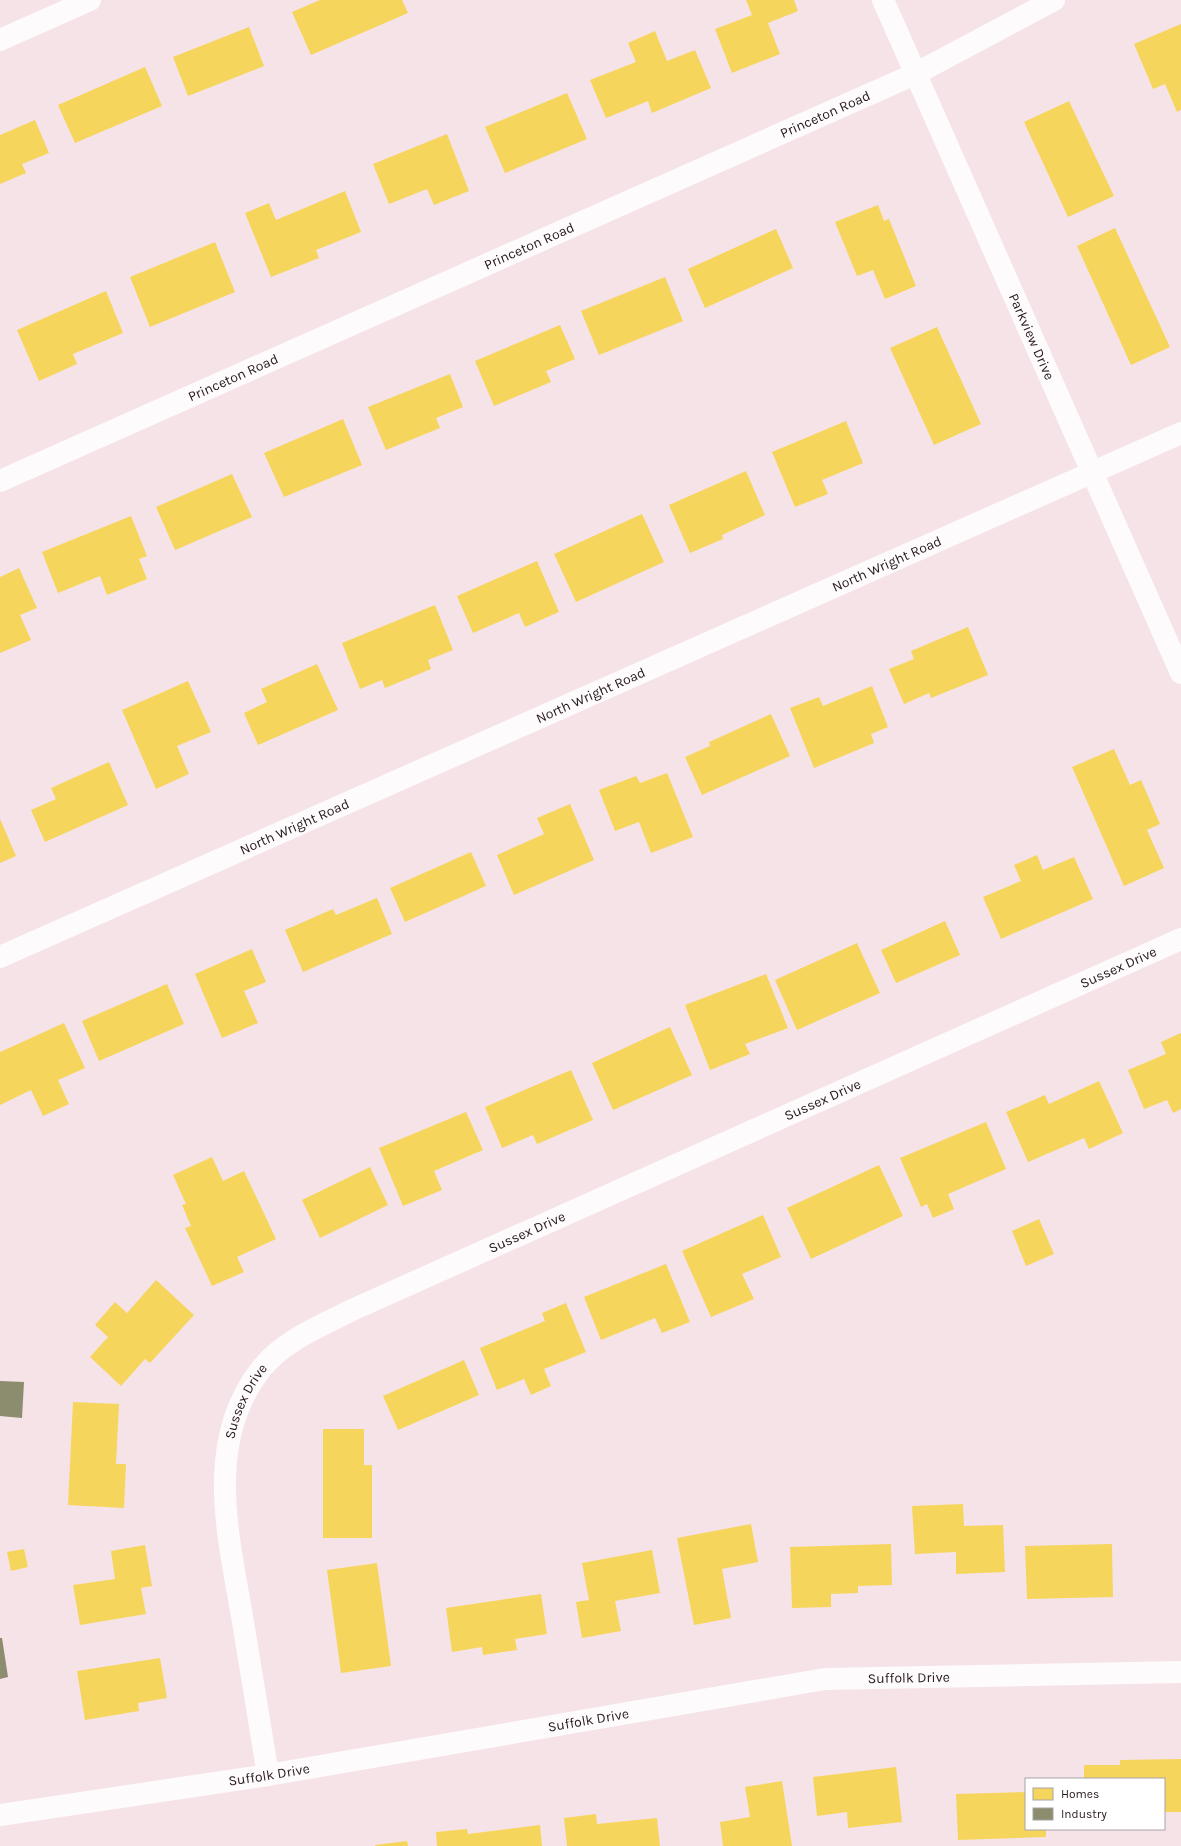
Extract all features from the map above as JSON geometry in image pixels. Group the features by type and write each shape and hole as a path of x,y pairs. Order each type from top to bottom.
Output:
{"street":[{"path":"0,40 90,0"},
{"name":"Parkview Drive","path":"884,0 1181,673"},
{"name":"Princeton Road","path":"0,481 916,74 1054,0"},
{"name":"North Wright Road","path":"0,957 1181,433"},
{"name":"Sussex Drive","path":"268,1774 229,1541 224,1492 231,1429 245,1395 261,1369 279,1351 304,1335 360,1307 1181,939"},
{"name":"Suffolk Drive","path":"0,1815 268,1774 825,1679 1181,1672"}],"building: Homes":[{"path":"320,0 402,0 408,13 311,55 292,12"},
{"path":"746,0 794,0 798,11 768,23 780,54 732,73 715,29 752,15"},
{"path":"1181,24 1181,110 1177,112 1165,84 1153,89 1134,44"},
{"path":"249,27 264,66 188,96 173,57"},
{"path":"655,31 667,61 695,50 711,88 652,113 648,101 606,118 590,80 636,62 628,43"},
{"path":"145,67 162,106 75,143 58,105"},
{"path":"567,93 587,139 505,173 485,127"},
{"path":"1069,101 1114,196 1068,217 1024,122"},
{"path":"35,120 49,153 22,164 26,173 0,184 0,135"},
{"path":"447,134 469,191 434,205 427,189 389,204 373,164"},
{"path":"345,191 361,232 316,250 319,258 271,277 245,213 269,203 276,220"},
{"path":"878,205 884,221 889,219 916,286 885,299 873,270 857,276 835,222"},
{"path":"1115,228 1170,347 1131,365 1077,246"},
{"path":"776,229 793,268 705,308 688,269"},
{"path":"215,242 235,292 150,327 130,277"},
{"path":"665,277 683,321 599,355 581,311"},
{"path":"106,291 123,333 73,354 77,364 39,381 17,330"},
{"path":"560,325 575,359 546,371 551,382 494,406 475,361"},
{"path":"937,327 981,424 934,445 890,348"},
{"path":"450,374 463,407 436,418 440,428 386,450 368,407"},
{"path":"343,419 362,465 284,497 264,453"},
{"path":"846,421 863,463 822,480 828,494 795,507 772,452"},
{"path":"746,471 765,515 722,535 723,539 690,553 669,505"},
{"path":"232,474 252,517 175,550 156,507"},
{"path":"642,514 664,562 576,602 554,554"},
{"path":"131,516 147,556 139,559 147,579 107,595 100,576 58,593 42,552"},
{"path":"537,561 559,612 525,627 519,613 473,633 457,596"},
{"path":"19,568 37,608 20,615 31,640 0,653 0,577"},
{"path":"435,605 453,650 428,660 431,669 385,688 382,680 360,689 342,643"},
{"path":"968,627 988,675 931,698 929,693 904,704 889,669 914,659 911,651"},
{"path":"317,664 338,710 258,745 244,713 267,702 261,689"},
{"path":"188,681 211,732 177,746 189,774 156,789 122,710"},
{"path":"872,686 888,727 871,734 874,743 814,768 790,708 819,697 823,706"},
{"path":"771,714 790,756 702,795 685,757 710,746 709,742"},
{"path":"1114,749 1130,785 1141,780 1160,824 1147,830 1164,868 1124,886 1072,767"},
{"path":"109,762 128,805 45,842 31,810 56,799 51,788"},
{"path":"667,773 693,837 651,853 639,822 615,831 599,790 636,776 640,783"},
{"path":"570,804 594,860 514,895 497,855 544,834 537,818"},
{"path":"0,819 16,856 0,863"},
{"path":"471,852 486,886 405,922 390,888"},
{"path":"1037,855 1043,870 1074,857 1093,899 1001,939 983,897 1021,881 1014,865"},
{"path":"377,898 392,934 303,972 285,930 333,909 336,915"},
{"path":"945,921 960,955 896,983 881,950"},
{"path":"857,943 880,993 797,1030 775,980"},
{"path":"252,949 266,982 244,991 258,1023 222,1038 195,974"},
{"path":"766,974 788,1028 745,1044 750,1054 710,1070 685,1005"},
{"path":"167,984 184,1024 99,1061 82,1021"},
{"path":"64,1023 85,1068 58,1080 69,1104 43,1116 31,1090 0,1105 0,1052"},
{"path":"670,1027 692,1075 613,1110 592,1063"},
{"path":"1181,1033 1181,1109 1173,1113 1167,1100 1144,1109 1128,1070 1166,1054 1161,1042"},
{"path":"571,1070 593,1120 537,1144 533,1135 502,1148 485,1107"},
{"path":"1099,1081 1123,1133 1089,1149 1084,1138 1028,1162 1006,1112 1045,1095 1049,1104"},
{"path":"466,1112 483,1150 434,1171 442,1190 403,1206 379,1148"},
{"path":"986,1122 1006,1169 948,1194 954,1209 933,1218 927,1204 921,1207 900,1158"},
{"path":"212,1157 223,1181 244,1171 276,1239 237,1257 244,1272 212,1286 185,1228 191,1226 182,1205 186,1204 173,1175"},
{"path":"879,1165 903,1216 811,1259 787,1208"},
{"path":"370,1167 388,1205 320,1238 302,1200"},
{"path":"763,1215 781,1257 742,1274 754,1299 711,1317 682,1251"},
{"path":"1039,1219 1054,1254 1026,1266 1012,1231"},
{"path":"666,1264 690,1322 662,1333 655,1318 601,1340 584,1297"},
{"path":"156,1280 194,1315 150,1363 145,1359 121,1386 90,1357 108,1337 95,1325 115,1302 127,1313"},
{"path":"566,1303 586,1352 544,1369 551,1386 531,1395 524,1379 497,1390 480,1348 545,1321 542,1313"},
{"path":"464,1360 479,1395 398,1430 383,1396"},
{"path":"73,1402 119,1404 116,1464 126,1464 124,1508 68,1505"},
{"path":"323,1429 364,1429 364,1465 372,1465 372,1538 323,1538"},
{"path":"963,1504 964,1526 1003,1525 1005,1572 956,1574 956,1552 915,1554 912,1506"},
{"path":"751,1524 758,1562 722,1569 731,1618 694,1625 677,1538"},
{"path":"891,1544 892,1585 858,1586 858,1593 831,1594 831,1607 792,1608 790,1547"},
{"path":"1112,1544 1113,1597 1027,1599 1025,1546"},
{"path":"145,1545 152,1586 141,1588 146,1614 80,1625 73,1585 115,1579 111,1551"},
{"path":"24,1549 28,1567 11,1571 7,1552"},
{"path":"652,1550 660,1593 615,1601 621,1631 582,1638 576,1602 589,1600 582,1563"},
{"path":"377,1563 391,1666 341,1673 327,1570"},
{"path":"541,1594 547,1634 515,1639 517,1650 483,1655 482,1647 452,1652 446,1608"},
{"path":"160,1658 167,1698 138,1703 139,1711 85,1720 77,1671"},
{"path":"1181,1759 1181,1812 1165,1812 1165,1778 1084,1778 1084,1765 1120,1765 1120,1760"},
{"path":"896,1767 902,1822 848,1828 847,1812 817,1816 813,1777"},
{"path":"782,1781 792,1846 723,1846 720,1822 750,1817 745,1787"},
{"path":"1025,1792 1025,1830 1046,1830 1046,1837 958,1840 956,1794"},
{"path":"596,1814 597,1824 657,1818 660,1846 567,1846 564,1818"},
{"path":"540,1825 542,1846 437,1846 436,1832 467,1829 468,1834"},
{"path":"407,1841 408,1846 375,1846 375,1845"}],"building: Industry":[{"path":"0,1381 24,1382 22,1418 0,1416"},
{"path":"0,1638 2,1638 8,1677 0,1679"}]}
